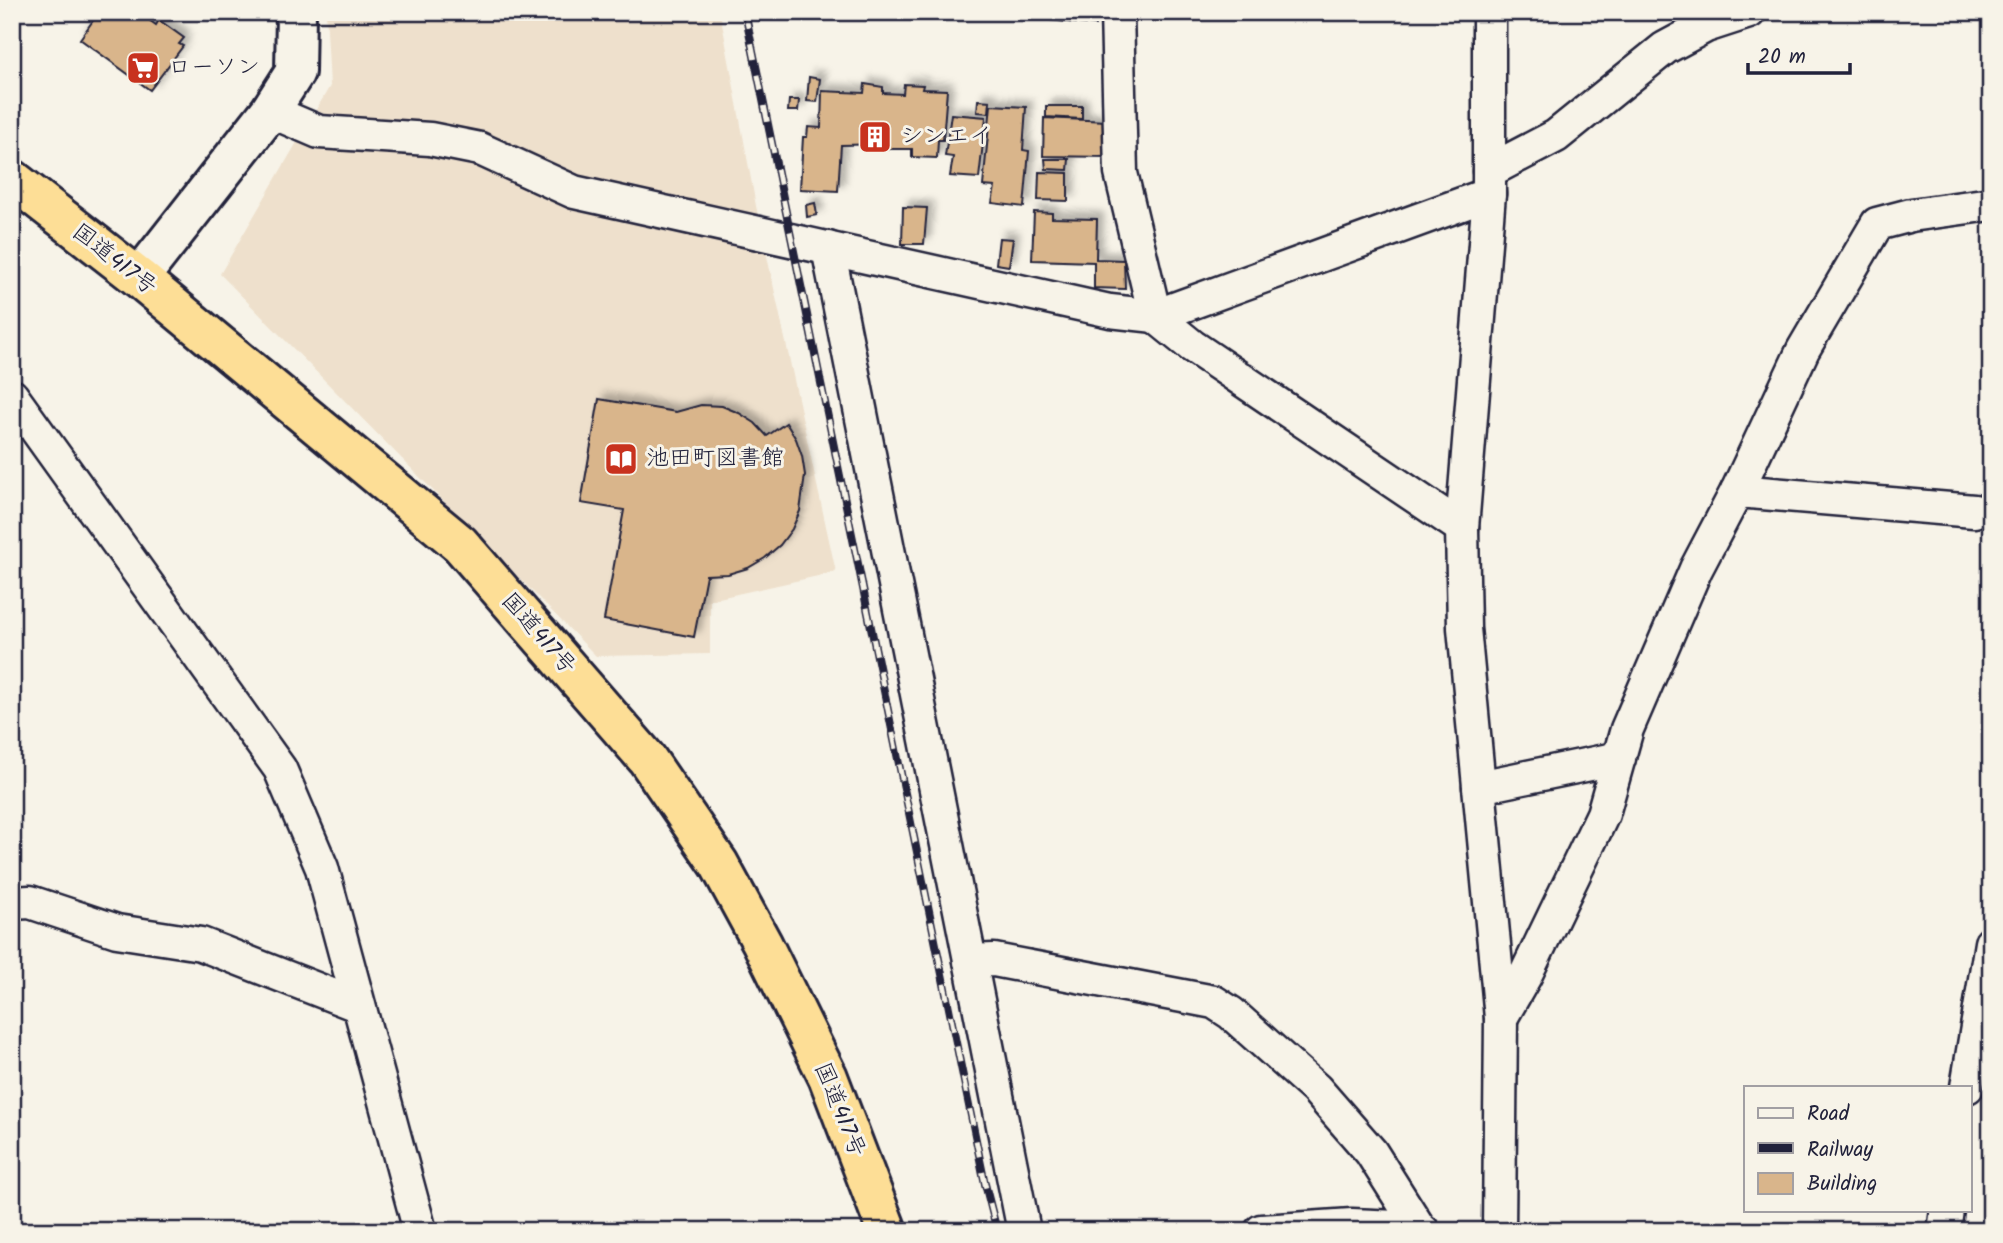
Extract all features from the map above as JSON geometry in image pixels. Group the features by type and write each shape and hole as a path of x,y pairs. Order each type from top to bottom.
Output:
{"highway":[{"name":"国道417号","path":"12,179 139,278 460,544 647,759 719,864 762,943 828,1077 887,1231"}],"street":[{"path":"139,278 270,111 295,72 296,12"},
{"path":"1117,12 1121,173 1155,316 1192,346 1462,528"},
{"path":"1489,12 1489,182 1462,528 1464,628 1501,1017 1499,1231"},
{"path":"270,111 319,132 430,139 480,149 574,192 1110,311 1155,316 1489,182 1556,136 1665,48 1706,26 1749,12"},
{"path":"1501,1017 1525,976 1603,814 1628,729 1696,569 1737,491 1803,350 1877,224 1910,215 1991,204"},
{"path":"828,248 1024,1231"},
{"path":"12,396 280,769 321,868 420,1231"},
{"path":"1737,491 1974,511"},
{"path":"1479,787 1619,758"},
{"path":"12,903 30,902 117,931 201,944 358,1005"},
{"path":"1967,1086 1991,943"},
{"path":"970,961 994,960 1214,1002 1231,1013 1315,1089 1371,1152 1421,1230"},
{"path":"1944,1231 1947,1212"},
{"path":"1261,1231 1352,1226 1421,1230"}],"shaded area":[{"path":"326,12 720,12 756,206 836,572 710,600 710,654 596,656 220,274 330,86"}],"building":[{"name":"ローソン","path":"99,12 138,12 156,25 159,20 184,38 179,44 183,46 150,90 80,39"},
{"path":"1044,12 1095,12 1095,25 1050,20 1050,16 1044,15"},
{"path":"809,77 820,79 817,102 807,101"},
{"name":"シンエイ","path":"865,84 883,87 883,93 903,94 904,84 923,85 922,89 947,90 943,140 938,140 937,158 912,157 912,149 888,149 888,144 841,145 838,191 800,189 803,137 807,137 808,127 821,128 822,91 864,93"},
{"path":"789,100 799,100 798,111 788,111"},
{"path":"978,100 990,101 989,113 977,112"},
{"path":"991,105 1026,107 1023,150 1029,151 1024,207 992,203 995,187 983,186"},
{"path":"1046,106 1082,106 1082,119 1046,117"},
{"path":"951,114 986,117 979,178 950,176 953,157 945,156"},
{"path":"1044,118 1107,121 1108,157 1043,156"},
{"path":"1045,159 1069,159 1068,170 1046,169"},
{"path":"1039,172 1068,173 1068,201 1038,200"},
{"path":"815,203 817,215 807,217 806,205"},
{"path":"903,207 927,208 924,244 902,244"},
{"path":"1034,212 1052,213 1052,218 1097,219 1096,259 1124,260 1125,289 1094,288 1094,262 1032,260"},
{"path":"999,238 1013,239 1009,266 996,264"},
{"path":"599,399 676,412 701,405 722,406 755,423 767,436 786,423 796,439 805,475 800,511 792,529 780,545 748,568 728,574 706,575 694,637 604,620 624,510 581,503"}],"railway":[{"path":"745,12 985,1184 997,1231"}],"place":[{"name":"ローソン","path":"143,68"},
{"name":"シンエイ","path":"875,137"},
{"name":"池田町図書館","path":"621,459"}]}
